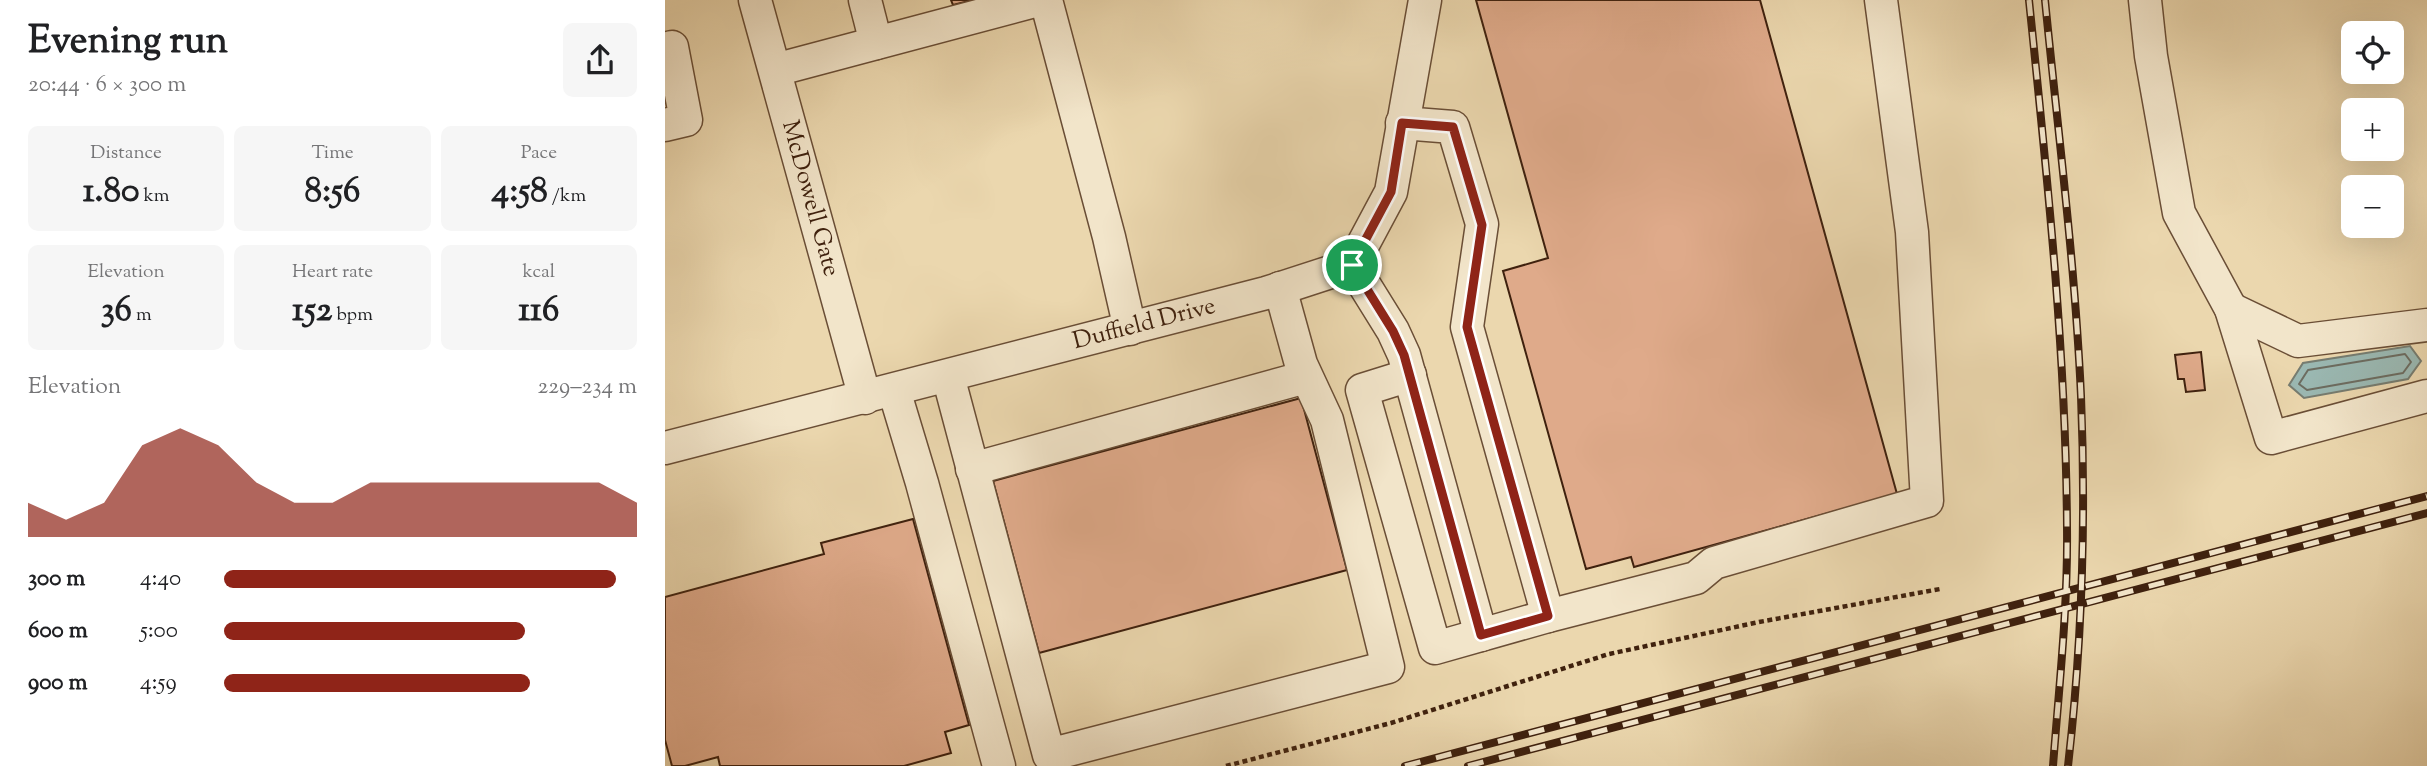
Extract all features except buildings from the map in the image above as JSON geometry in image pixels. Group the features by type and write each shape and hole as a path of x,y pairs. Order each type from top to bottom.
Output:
{"street":[{"name":"McDowell Gate","path":"755,0 775,71 879,394 922,483 999,766"},
{"path":"865,0 876,43"},
{"path":"775,71 1038,0"},
{"path":"1046,0 1109,237 1130,329"},
{"path":"1425,0 1391,192 1352,265 1393,331 1410,375 1481,635"},
{"path":"1410,375 1363,390 1434,648 1696,578 1714,563 1927,501 1912,232 1881,0"},
{"path":"2145,0 2151,56 2179,213 2231,309 2271,438 2427,396"},
{"path":"665,125 686,120 667,39"},
{"path":"1402,123 1453,127 1482,225 1467,327 1548,616"},
{"name":"Duffield Drive","path":"665,449 1130,329 1280,288 1352,265"},
{"path":"948,376 1049,755 1388,667 1327,420 1306,377 1280,288"},
{"path":"2231,309 2298,341 2427,325"},
{"path":"972,469 1306,377"}],"path":[{"path":"1226,766 1391,723 1608,654 1759,622 1940,589"}],"water":[{"path":"2410,346 2421,361 2408,379 2304,398 2289,385 2303,363"}],"railway":[{"path":"2029,0 2054,264 2066,462 2066,587 2053,766"},
{"path":"2045,0 2066,198 2081,396 2083,535 2080,628 2068,766"},
{"path":"1405,766 2427,496"},
{"path":"1468,766 2427,513"}],"route":[{"path":"1402,123 1453,127 1482,225 1467,327 1548,616 1481,635 1404,355 1393,331 1352,265 1391,192 1402,123"}]}
